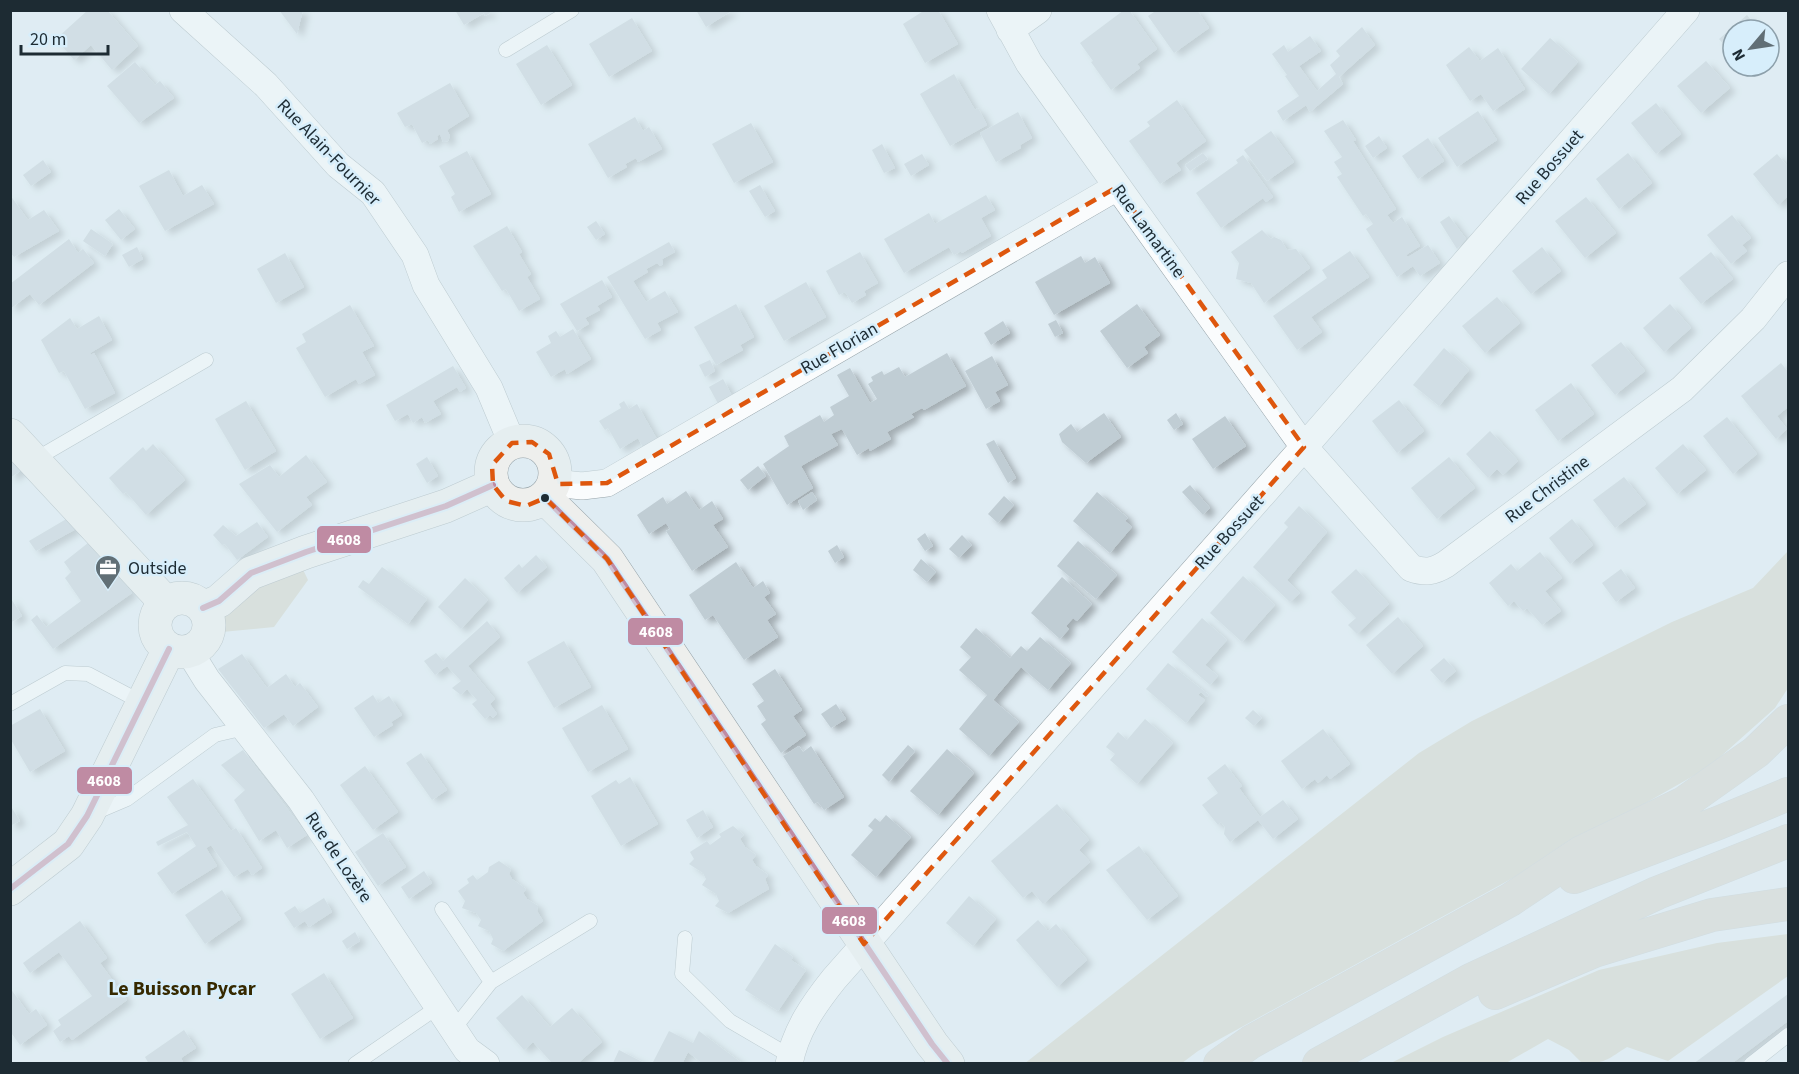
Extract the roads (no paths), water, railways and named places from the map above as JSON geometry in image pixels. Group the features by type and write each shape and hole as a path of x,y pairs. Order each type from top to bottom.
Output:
{"highway":[{"path":"1220,1064 1251,1042 1510,900 1582,852 1684,803 1756,752 1788,722"},
{"path":"1510,900 1719,824 1788,794"},
{"path":"1319,1064 1482,975 1657,893 1788,841"},
{"path":"1338,1064 1356,1058 1502,989 1594,951 1712,915 1788,904"}],"street":[{"name":"Rue Alain-Fournier","path":"183,10 266,85 338,165 373,193 416,255 426,285 489,388 512,443"},
{"path":"1005,20 1038,10"},
{"name":"Rue Bossuet","path":"790,1060 799,1033 812,1006 834,979 1686,10"},
{"name":"Rue Lamartine","path":"1005,20 1029,63 1304,447"},
{"name":"Rue Florian","path":"549,491 607,483 1117,187"},
{"name":"Rue Christine","path":"1304,447 1411,568 1422,572 1434,571 1682,389 1753,319 1788,275"},
{"path":"10,435 166,603"},
{"path":"532,442 542,447 554,463 556,473 549,491 536,503 526,506 506,501 493,485 492,465 496,455 512,443 532,442"},
{"path":"203,608 219,601 251,573 306,552 446,506 493,485"},
{"path":"549,491 607,559 864,944 948,1064"},
{"path":"182,598 197,603 203,608 208,621 206,636 202,643 179,650 162,644 154,627 160,609 166,603 182,598"},
{"path":"10,890 68,844 87,816 143,704 179,650"},
{"name":"Rue de Lozère","path":"179,650 207,680 301,800 467,1050 486,1064"}],"lane":[{"path":"506,50 572,10"},
{"path":"34,460 206,360"},
{"path":"10,704 65,673 88,674 143,704"},
{"path":"87,816 127,799 215,735 244,728"},
{"path":"442,909 491,982"},
{"path":"453,1030 491,982 590,921"},
{"path":"685,938 682,974 730,1021 790,1060"},
{"path":"355,1064 438,1007"},
{"path":"1750,1064 1788,1035"}],"place":[{"name":"Outside","path":"108,591"}],"district":[{"name":"Le Buisson Pycar","path":"182,988"}]}
